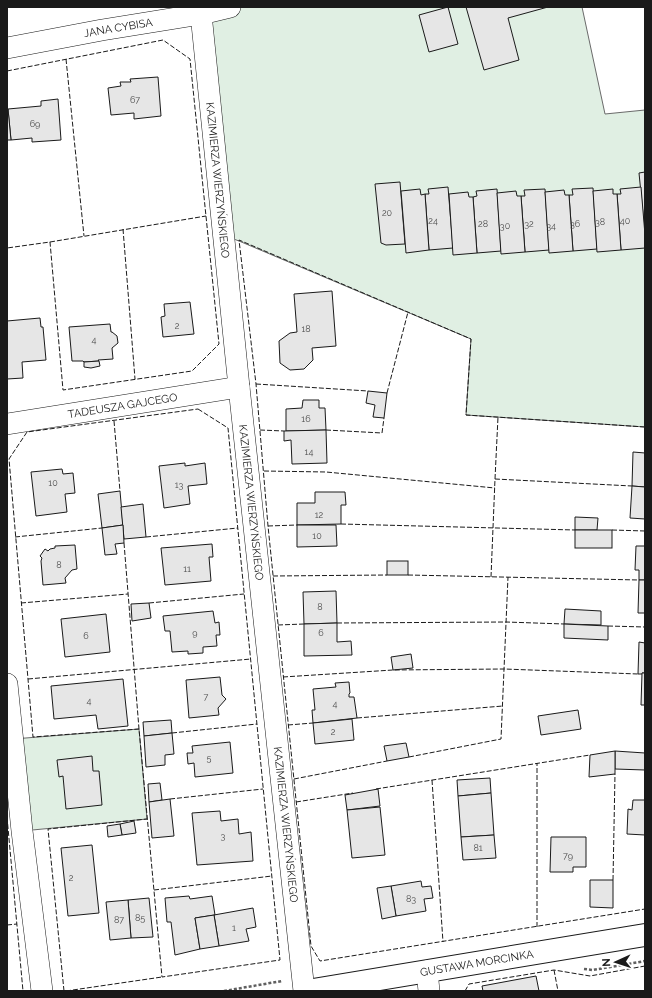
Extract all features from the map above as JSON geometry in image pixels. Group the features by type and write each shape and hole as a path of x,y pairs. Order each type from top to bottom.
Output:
{"street":[{"name":"JANA CYBISA","path":"7,48 102,30 201,14 230,7"},
{"name":"KAZIMIERZA WIERZYŃSKIEGO","path":"201,14 239,387 306,991"},
{"name":"TADEUSZA GAJCEGO","path":"7,424 239,387"},
{"path":"7,684 22,831 42,991"},
{"name":"GUSTAWA MORCINKA","path":"306,991 428,981 645,935"}],"green space":[{"path":"230,7 582,7 605,114 645,110 645,427 466,415 471,339 223,235 201,14"},
{"path":"139,729 147,819 22,831 13,739"}],"building":[{"path":"448,7 458,44 429,52 419,15"},
{"path":"466,7 548,7 508,18 519,60 484,70"},
{"path":"158,77 161,116 134,119 134,113 111,115 108,88 121,86 120,82 131,82 130,79"},
{"path":"58,99 61,140 32,142 32,138 11,140 8,109 41,106 41,101"},
{"path":"8,109 11,140 7,140"},
{"path":"645,172 645,234 639,173"},
{"path":"400,182 405,244 386,245 381,243 375,184"},
{"path":"448,187 453,248 429,250 425,194 429,194 428,189"},
{"path":"641,187 645,248 621,250 617,194 621,194 620,189"},
{"path":"593,188 597,249 573,251 569,195 573,195 572,189"},
{"path":"420,189 421,195 425,194 429,250 406,253 401,191"},
{"path":"497,189 501,251 477,253 473,197 477,196 476,191"},
{"path":"545,189 549,250 525,252 521,196 525,196 524,190"},
{"path":"613,189 613,194 617,194 621,250 597,252 593,191"},
{"path":"564,190 565,195 569,195 573,251 549,253 545,192"},
{"path":"516,191 517,196 521,196 525,252 501,254 497,193"},
{"path":"468,192 469,197 473,197 477,253 453,255 449,194"},
{"path":"332,291 336,346 312,348 313,360 304,369 290,370 280,363 279,341 290,333 297,332 294,294"},
{"path":"190,302 194,334 163,337 161,317 165,316 164,304"},
{"path":"40,318 41,327 43,327 46,360 22,362 23,378 7,379 7,321"},
{"path":"110,324 111,332 117,336 118,343 112,348 113,359 84,362 72,361 69,327"},
{"path":"99,361 100,366 91,368 84,367 84,362"},
{"path":"368,391 387,393 384,418 373,417 375,405 366,403"},
{"path":"303,400 319,400 319,408 325,408 326,430 286,431 286,409 302,408"},
{"path":"326,430 327,463 292,464 291,440 284,441 284,431"},
{"path":"633,452 645,453 645,487 632,486"},
{"path":"185,463 185,466 205,463 207,484 188,486 190,504 164,508 159,466"},
{"path":"62,469 63,474 73,473 75,493 65,494 67,512 36,516 31,472"},
{"path":"632,486 645,487 645,519 630,518"},
{"path":"120,491 123,525 102,528 98,494"},
{"path":"315,492 345,492 346,505 341,505 341,524 297,525 297,503 315,503"},
{"path":"143,504 146,537 124,539 121,507"},
{"path":"575,517 598,518 597,530 575,530"},
{"path":"123,525 124,543 115,544 117,554 105,555 102,528"},
{"path":"297,525 336,525 337,546 297,547"},
{"path":"575,530 612,530 612,548 575,548"},
{"path":"212,544 213,557 209,557 211,581 165,585 161,548"},
{"path":"75,545 77,569 72,570 65,578 66,583 43,585 42,558 40,556 45,549 48,551 55,548 55,546"},
{"path":"636,546 645,546 645,580 639,580 639,570 635,570"},
{"path":"387,561 408,561 408,575 387,575"},
{"path":"639,580 645,580 645,613 638,613"},
{"path":"336,591 337,623 304,624 303,592"},
{"path":"149,603 151,618 132,621 131,604"},
{"path":"565,609 601,611 601,625 564,624"},
{"path":"213,611 215,623 219,622 220,635 216,635 217,646 203,647 203,653 188,654 188,651 172,652 170,631 165,631 163,616"},
{"path":"106,614 110,652 65,657 61,619"},
{"path":"337,623 337,642 351,641 352,655 304,656 304,624"},
{"path":"564,624 608,626 608,640 564,638"},
{"path":"639,642 645,643 645,673 642,673 643,674 638,674"},
{"path":"411,654 413,668 393,670 391,657"},
{"path":"642,673 645,673 645,705 641,705"},
{"path":"220,677 222,695 226,699 218,708 219,715 189,718 186,680"},
{"path":"123,679 128,726 98,729 96,715 54,719 51,686"},
{"path":"349,682 349,697 354,697 357,718 313,723 312,710 315,710 313,689 336,687 335,683"},
{"path":"578,710 581,729 541,735 538,716"},
{"path":"352,719 354,740 315,744 313,723"},
{"path":"171,720 172,733 144,736 143,722"},
{"path":"172,733 174,754 165,755 165,765 146,767 144,736"},
{"path":"230,742 233,773 195,777 194,763 188,764 187,753 193,753 192,746"},
{"path":"406,743 409,757 387,761 384,746"},
{"path":"615,751 645,753 645,770 615,769"},
{"path":"615,751 615,774 589,777 590,755"},
{"path":"92,756 93,771 99,771 102,805 66,809 63,776 59,777 57,760"},
{"path":"490,778 491,793 458,796 457,780"},
{"path":"160,783 162,800 149,802 148,784"},
{"path":"378,789 380,806 347,810 345,795"},
{"path":"491,793 494,835 461,837 458,796"},
{"path":"170,799 174,836 152,838 149,802"},
{"path":"633,800 645,800 645,835 627,834 628,809 632,810"},
{"path":"380,807 385,855 352,858 347,810"},
{"path":"220,811 221,821 238,819 239,834 251,832 253,861 197,865 192,813"},
{"path":"134,821 136,833 122,835 120,824"},
{"path":"120,824 122,835 108,837 107,826"},
{"path":"494,835 496,858 463,860 461,837"},
{"path":"551,837 586,837 586,867 573,867 573,872 550,872"},
{"path":"92,845 99,913 68,916 61,848"},
{"path":"590,880 613,880 613,908 590,907"},
{"path":"421,881 422,887 431,886 433,898 424,899 426,911 396,916 391,886"},
{"path":"391,886 396,916 382,919 377,888"},
{"path":"189,896 190,899 212,896 215,915 195,918 200,949 175,955 171,922 167,922 165,898"},
{"path":"149,898 153,937 131,938 128,900"},
{"path":"128,900 131,938 110,940 106,902"},
{"path":"253,908 256,927 246,929 249,941 219,946 214,915"},
{"path":"214,915 219,946 200,949 195,918"},
{"path":"536,976 539,991 483,991 482,986"}],"fence":[{"path":"7,71 163,40 190,59 219,344 192,371 63,390 50,242 7,248"},
{"path":"66,59 84,236"},
{"path":"50,242 206,216"},
{"path":"123,229 135,379"},
{"path":"645,427 466,415 471,339 239,240 256,384 268,526 311,946 320,961 645,909"},
{"path":"387,393 408,312"},
{"path":"256,384 368,391"},
{"path":"198,409 228,428 280,960 162,977 139,729 33,737 9,459 27,432 198,409"},
{"path":"495,479 498,417"},
{"path":"326,430 382,433 384,418"},
{"path":"114,421 120,491"},
{"path":"260,430 284,431"},
{"path":"264,471 326,472 495,488"},
{"path":"491,577 495,479 632,486"},
{"path":"341,524 575,530"},
{"path":"268,526 297,525"},
{"path":"15,537 102,528"},
{"path":"146,537 238,528"},
{"path":"612,530 645,531"},
{"path":"124,543 139,729"},
{"path":"273,576 387,575"},
{"path":"408,575 639,580"},
{"path":"409,757 501,739 508,577"},
{"path":"21,603 128,594"},
{"path":"149,603 244,594"},
{"path":"337,623 506,622 564,624"},
{"path":"278,625 304,624"},
{"path":"608,626 645,627"},
{"path":"28,679 251,659"},
{"path":"283,677 393,670 504,669 638,674"},
{"path":"357,718 503,706"},
{"path":"288,725 313,723"},
{"path":"172,733 257,724"},
{"path":"376,789 590,755"},
{"path":"294,779 387,761"},
{"path":"537,763 537,927"},
{"path":"613,880 615,774"},
{"path":"432,780 443,942"},
{"path":"170,799 263,789"},
{"path":"296,802 353,793"},
{"path":"7,817 23,991"},
{"path":"64,991 48,829 147,819"},
{"path":"154,890 272,876"},
{"path":"7,925 17,924"},
{"path":"465,991 469,984 554,970 590,976 645,966"},
{"path":"554,970 558,991"},
{"path":"66,991 162,977"}]}
